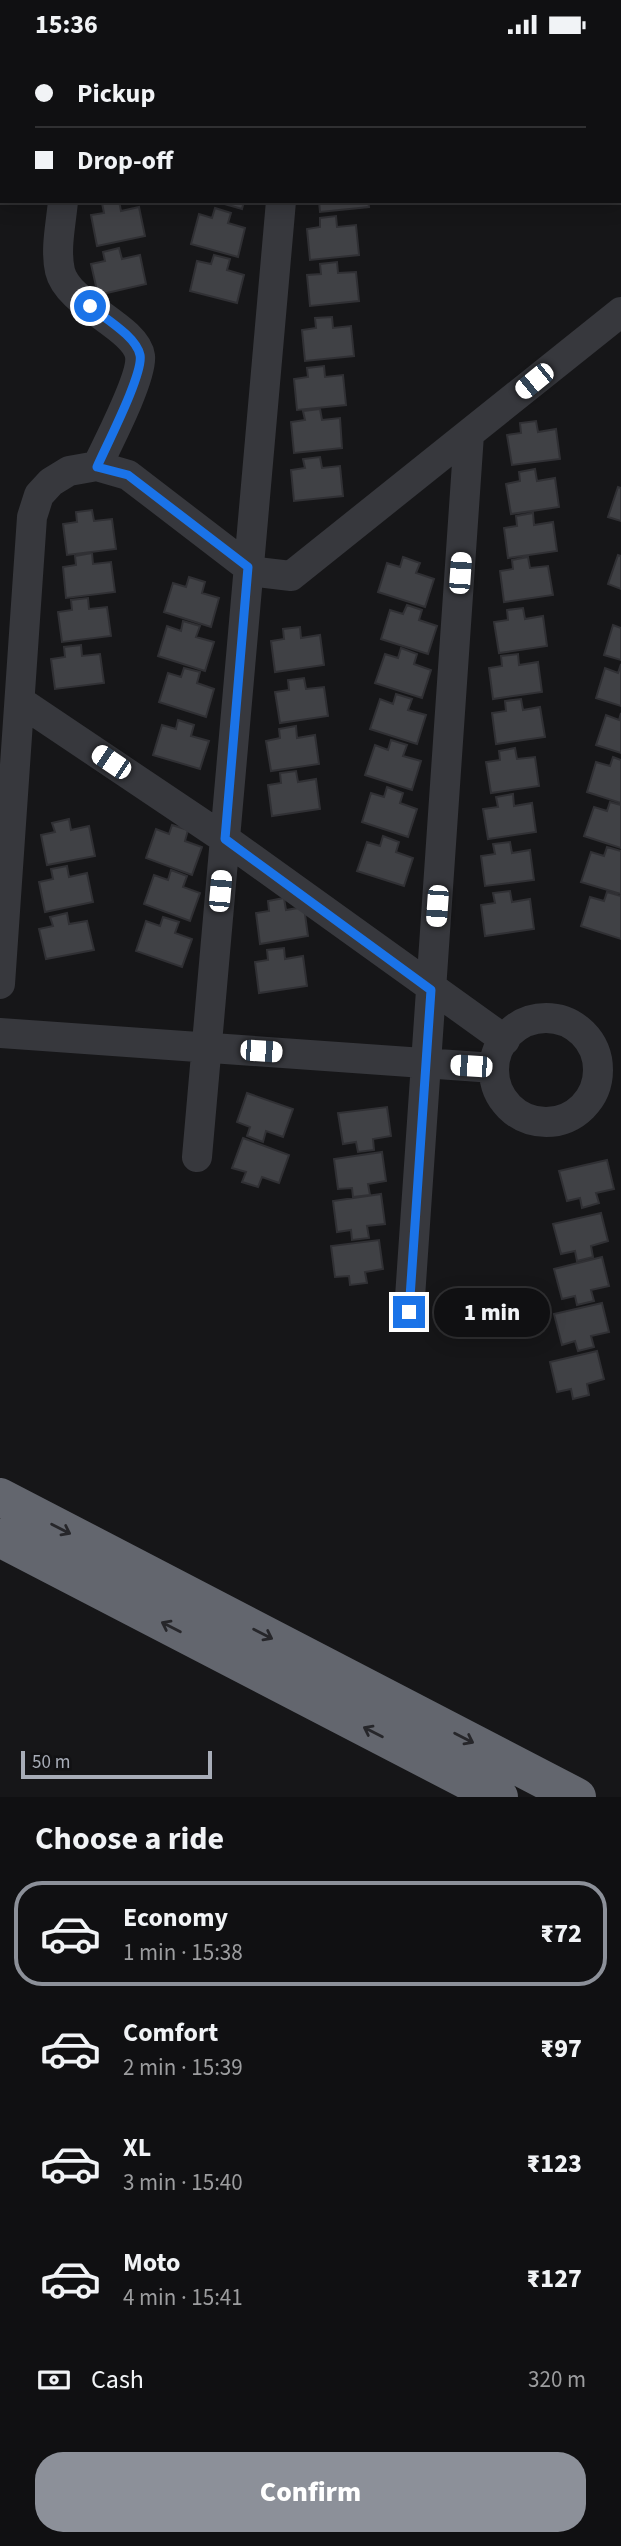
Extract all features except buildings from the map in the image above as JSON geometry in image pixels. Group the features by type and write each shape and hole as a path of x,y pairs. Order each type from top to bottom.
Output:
{"highway":[{"path":"0,1497 577,1797"},
{"path":"0,1538 499,1797"}],"street":[{"path":"63,203 58,253 61,274 69,289 132,341 140,355 138,374 97,467"},
{"path":"197,1157 281,203"},
{"path":"0,984 32,517 39,495 51,482 69,471 97,467 128,475 248,569 291,576 621,312"},
{"path":"409,1312 469,434"},
{"path":"21,702 225,839 431,990 505,1040"},
{"path":"558,1019 575,1027 587,1039 609,1073 586,1103 573,1114 558,1121 542,1122 526,1118 511,1109 501,1097 494,1067 499,1047 524,1023 558,1019"},
{"path":"0,1033 494,1067"}],"route":[{"path":"90,306 132,341 140,355 138,374 97,467 128,475 248,567 225,839 431,990 409,1312"}]}
